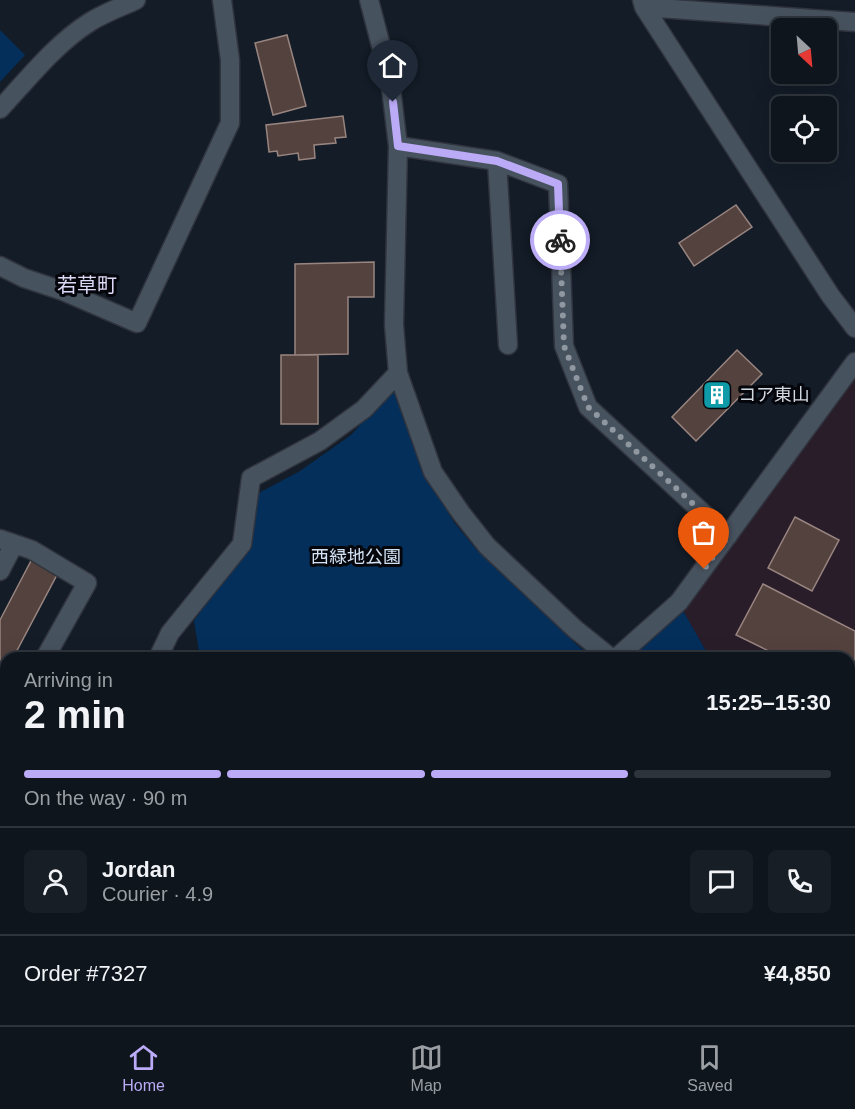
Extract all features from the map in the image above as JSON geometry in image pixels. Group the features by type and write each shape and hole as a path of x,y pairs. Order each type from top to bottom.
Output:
{"street":[{"path":"0,109 66,41 90,22 136,0"},
{"path":"0,266 24,279 63,291 137,323 230,123 230,60 222,0"},
{"path":"369,0 390,80 398,146 394,325 398,373 434,472 461,513 487,546 604,652"},
{"path":"643,3 855,22"},
{"path":"643,3 830,295 855,328"},
{"path":"398,146 497,161 558,184 564,346 588,407 728,536"},
{"path":"497,161 508,345"},
{"path":"623,652 679,602 855,362"},
{"path":"161,652 170,633 242,544 251,478 320,441 364,409 398,373"},
{"path":"0,571 7,542 32,550 87,583 48,652"}],"shaded area":[{"path":"855,362 855,652 707,652 678,602"}],"green space":[{"path":"0,30 25,55 0,82"},
{"name":"西緑地公園","path":"396,385 422,467 453,521 476,549 586,652 199,652 194,621 243,550 255,495 300,471 351,435"},
{"path":"678,602 707,652 632,652"}],"building":[{"path":"287,35 306,106 273,115 255,43"},
{"path":"343,116 346,137 335,138 336,143 314,145 315,158 299,160 298,153 278,156 277,151 269,152 266,125"},
{"path":"736,205 752,227 694,266 679,243"},
{"path":"374,262 374,297 348,297 348,354 295,355 295,264"},
{"name":"コア東山","path":"737,350 762,374 696,441 672,417"},
{"path":"281,355 318,355 318,424 281,424"},
{"path":"795,517 839,540 812,591 768,568"},
{"path":"33,557 59,571 16,652 0,652 0,620"},
{"path":"763,584 855,631 855,652 771,652 736,635"}],"way so far":[{"path":"560,240 564,346 588,407 728,536 704,569"}],"place":[{"name":"コア東山","path":"717,395"}],"district":[{"name":"若草町","path":"87,285"}],"route":[{"path":"393,102 398,146 497,161 558,184 560,240"}]}
